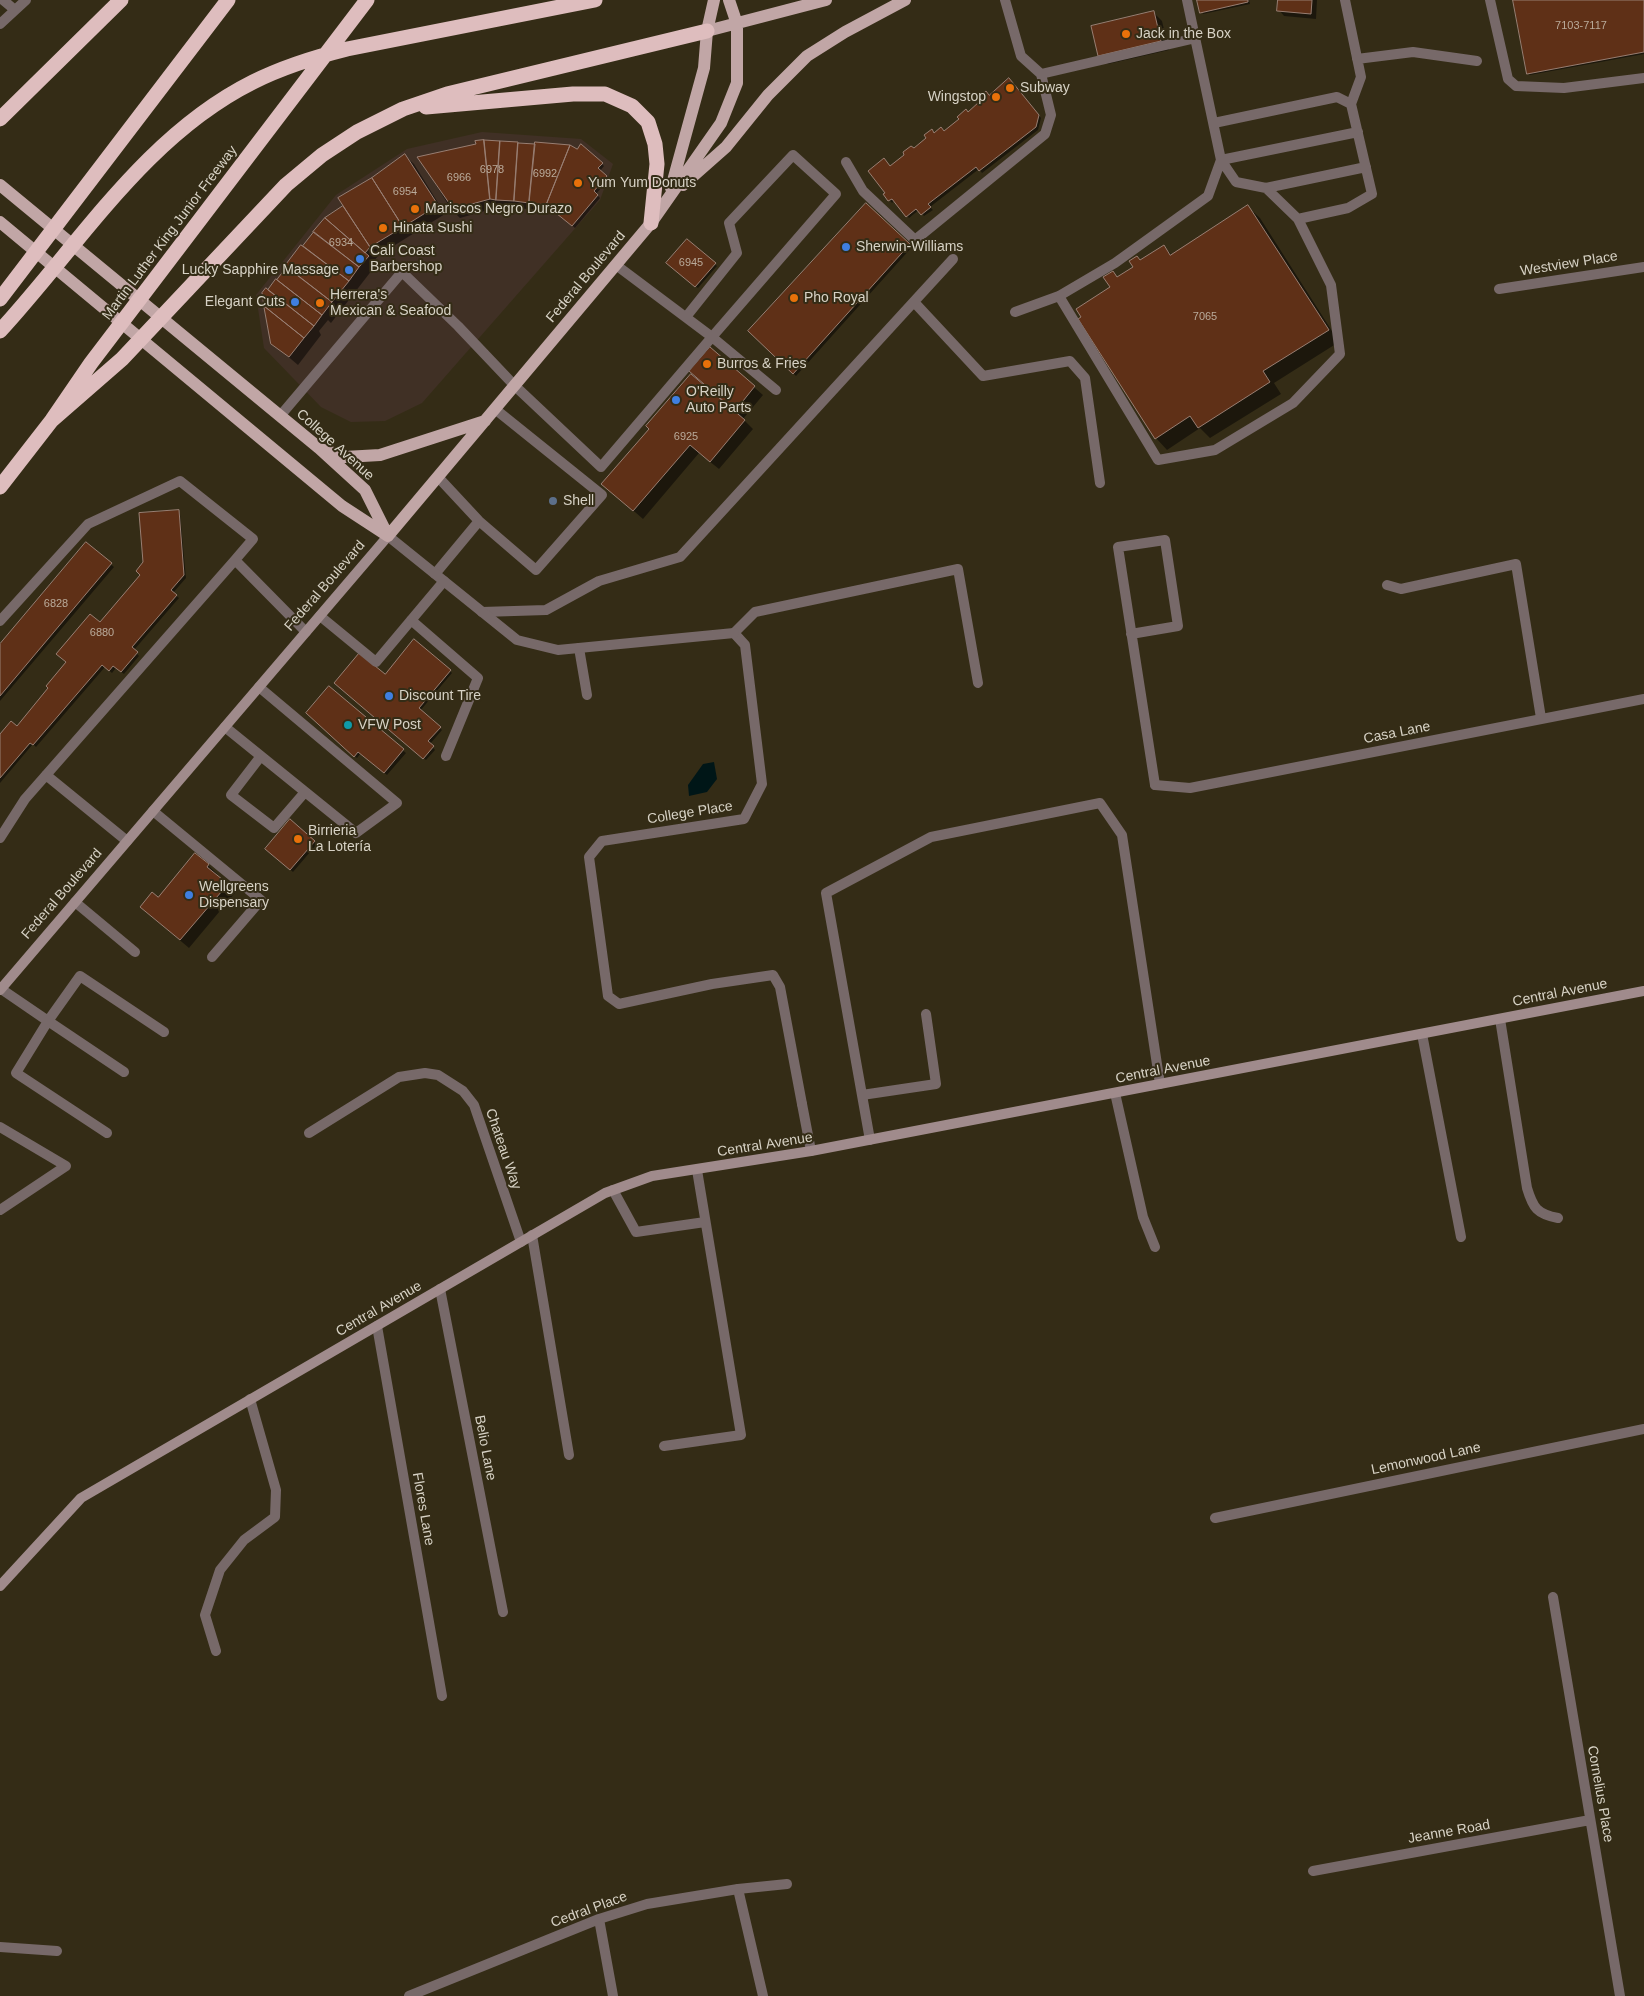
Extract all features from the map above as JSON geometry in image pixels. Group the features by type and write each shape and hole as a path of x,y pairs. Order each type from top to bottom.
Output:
{"highway":[{"path":"0,119 121,0"},
{"path":"2,296 228,0"},
{"name":"Martin Luther King Junior Freeway","path":"0,487 52,420 91,363 367,0"},
{"path":"0,331 103,207 164,145 194,120 247,85 313,58 377,42 596,0"},
{"path":"52,420 122,359 286,185 322,155 357,132 403,110 446,94 706,31"},
{"path":"403,110 573,94 605,94 632,106 648,122 655,144 657,164 651,223"}],"main road":[{"name":"Federal Boulevard","path":"668,198 704,68 706,31 714,0"},
{"name":"Federal Boulevard","path":"388,536 651,223 721,123 737,83 737,24 729,0"},
{"path":"706,31 826,0"},
{"path":"668,198 726,147 768,95 807,56 845,32 906,0"},
{"name":"College Avenue","path":"0,185 319,448 365,490 388,536"},
{"path":"0,222 342,506 388,536"},
{"path":"319,448 346,457 380,455 485,421"}],"street":[{"path":"3,0 15,10"},
{"path":"0,24 26,0"},
{"path":"846,162 863,191 915,240 1045,134 1051,115 1041,74 1020,56 1005,0"},
{"path":"1187,0 1221,160 1236,182 1266,188 1366,166"},
{"path":"1298,219 1348,208 1372,194 1351,104 1360,77 1345,0"},
{"path":"1490,0 1508,79 1516,86 1564,88 1644,78"},
{"path":"1041,74 1196,38"},
{"path":"1357,59 1413,52 1477,61"},
{"path":"1214,123 1337,97 1351,104"},
{"path":"1221,160 1358,132"},
{"path":"280,416 402,272 458,326 514,385 600,467 836,194 793,155 729,223 737,253 686,317"},
{"path":"1015,312 1059,296 1115,263 1208,196 1221,160"},
{"path":"1059,296 1158,460 1215,450 1292,403 1340,354 1331,285 1298,219 1266,188"},
{"path":"482,612 546,610 599,581 680,557 953,259"},
{"path":"616,265 712,337 776,390"},
{"name":"Westview Place","path":"1499,289 1644,267"},
{"path":"914,302 983,376 1070,361 1085,378 1100,483"},
{"path":"438,477 479,522 536,570 602,495 495,410"},
{"path":"0,620 88,524 180,481 253,540 46,775 25,800 0,838"},
{"path":"435,574 479,522"},
{"path":"388,536 517,640 558,650 734,633 755,612 958,569 978,683"},
{"name":"Federal Boulevard","path":"0,989 388,536"},
{"path":"1165,540 1178,626 1131,634 1118,547 1165,540"},
{"path":"235,560 306,632"},
{"path":"1387,585 1401,589 1516,564 1541,718"},
{"path":"320,616 376,662 444,581"},
{"path":"411,620 478,678 446,756"},
{"name":"College Place","path":"734,633 745,645 762,784 744,819 602,841 589,857 608,996 619,1004 712,984 773,975 780,987 811,1151"},
{"name":"Casa Lane","path":"1131,634 1155,785 1190,788 1644,699"},
{"path":"579,648 587,695"},
{"path":"225,727 356,833 397,803 259,687"},
{"path":"261,756 231,795 274,828 305,792"},
{"path":"46,775 127,841"},
{"path":"870,1140 826,894 931,837 1100,803 1122,835 1160,1084"},
{"path":"153,811 261,900 212,957"},
{"path":"75,902 135,952"},
{"path":"107,1133 16,1073 48,1021 80,976 164,1032"},
{"path":"0,989 124,1072"},
{"name":"Central Avenue","path":"0,1586 81,1498 532,1235 613,1190 652,1176 870,1140 1644,991"},
{"path":"862,1095 936,1084 926,1014"},
{"path":"1500,1018 1527,1188 1532,1203 1542,1215 1558,1218"},
{"path":"1422,1034 1461,1237"},
{"name":"Chateau Way","path":"309,1133 399,1078 425,1073 438,1075 463,1091 474,1105 521,1242"},
{"path":"1115,1093 1143,1217 1154,1247"},
{"path":"0,1127 66,1166 0,1210"},
{"path":"664,1446 741,1435 696,1170"},
{"path":"613,1190 636,1232 705,1222"},
{"path":"532,1235 570,1455"},
{"name":"Belio Lane","path":"440,1289 503,1612"},
{"name":"Flores Lane","path":"377,1326 442,1696"},
{"path":"216,1652 205,1615 220,1570 244,1540 275,1517 276,1490 250,1399"},
{"name":"Lemonwood Lane","path":"1215,1518 1644,1429"},
{"name":"Cornelius Place","path":"1553,1597 1620,1996"},
{"name":"Jeanne Road","path":"1314,1871 1590,1820"},
{"name":"Cedral Place","path":"409,1996 600,1919 647,1904 738,1889 787,1884"},
{"path":"738,1889 763,1996"},
{"path":"600,1919 613,1996"},
{"path":"0,1947 57,1951"}],"shaded area":[{"path":"482,132 581,139 613,164 600,200 422,403 385,421 351,422 321,407 264,348 256,295 336,195 407,149"},
{"path":"714,762 717,779 707,792 689,796 688,785 703,764"}],"building":[{"path":"1197,0 1248,0 1248,2 1200,13"},
{"path":"1278,0 1312,0 1311,14 1277,11"},
{"path":"1513,0 1644,0 1644,52 1527,74"},
{"name":"Jack in the Box","path":"1154,11 1161,41 1098,56 1091,26"},
{"path":"1009,78 1039,115 1036,127 979,171 976,167 928,204 931,207 921,215 916,209 906,217 892,199 888,201 883,194 885,193 868,171 884,158 890,166 904,155 903,152 911,146 914,148 926,138 924,135 932,129 934,133 941,127 944,131 959,119 957,117 966,109 968,112 979,102 977,99 986,91 989,95"},
{"path":"484,140 490,199 450,210 449,203 417,157 476,144 475,141"},
{"path":"484,140 500,141 496,200 490,199"},
{"path":"500,141 518,142 514,201 496,200"},
{"path":"535,142 570,145 546,205 529,203"},
{"path":"518,143 535,144 529,203 514,201"},
{"name":"Yum Yum Donuts","path":"581,144 603,163 598,168 607,176 594,191 598,195 572,226 546,205 570,145 577,149"},
{"path":"405,154 438,205 403,227 372,178"},
{"path":"372,178 403,227 370,247 338,198"},
{"path":"866,203 910,244 793,374 748,331"},
{"path":"1248,205 1329,330 1263,371 1270,382 1198,428 1190,416 1155,439 1078,319 1081,317 1076,309 1110,287 1103,277 1113,271 1117,277 1133,267 1129,261 1137,256 1140,260 1164,245 1170,255"},
{"path":"343,206 370,247 365,253 325,218"},
{"path":"325,218 369,256 359,267 313,232"},
{"path":"314,232 359,267 349,281 303,246"},
{"path":"687,239 716,263 695,287 666,263"},
{"path":"301,245 349,281 332,302 285,266"},
{"path":"287,267 332,302 322,315 277,280"},
{"name":"Elegant Cuts","path":"276,279 322,315 314,326 268,290"},
{"path":"266,288 314,326 304,338 264,306 262,293"},
{"path":"264,306 304,338 289,357 271,344"},
{"path":"710,347 755,386 735,411 689,371"},
{"path":"691,374 745,420 710,462 690,445 633,511 601,484 649,429 646,426"},
{"path":"179,510 184,575 171,590 177,595 132,647 138,652 121,672 113,666 109,671 102,665 33,745 30,743 0,778 0,734 11,721 17,726 48,688 46,686 66,662 56,654 90,614 100,622 140,575 136,571 143,562 139,513"},
{"path":"86,542 112,563 0,696 0,644"},
{"name":"Discount Tire","path":"414,639 451,670 419,708 441,727 428,741 434,746 423,759 334,683 359,653 385,674"},
{"name":"VFW Post","path":"329,686 404,749 384,773 358,752 354,757 306,713"},
{"path":"290,819 315,841 290,870 265,849"},
{"name":"Wellgreens Dispensary","path":"195,853 209,864 207,867 228,884 180,940 140,907 152,892 158,897"}],"place":[{"name":"Jack in the Box","path":"1126,34"},
{"name":"Subway","path":"1010,88"},
{"name":"Wingstop","path":"996,97"},
{"name":"Yum Yum Donuts","path":"578,183"},
{"name":"Mariscos Negro Durazo","path":"415,209"},
{"name":"Hinata Sushi","path":"383,228"},
{"name":"Sherwin-Williams","path":"846,247"},
{"name":"Cali Coast Barbershop","path":"360,259"},
{"name":"Lucky Sapphire Massage","path":"349,270"},
{"name":"Pho Royal","path":"794,298"},
{"name":"Elegant Cuts","path":"295,302"},
{"name":"Herrera's Mexican & Seafood","path":"320,303"},
{"name":"Burros & Fries","path":"707,364"},
{"name":"O'Reilly Auto Parts","path":"676,400"},
{"name":"Shell","path":"553,501"},
{"name":"Discount Tire","path":"389,696"},
{"name":"VFW Post","path":"348,725"},
{"name":"Birrieria La Lotería","path":"298,839"},
{"name":"Wellgreens Dispensary","path":"189,895"}]}
